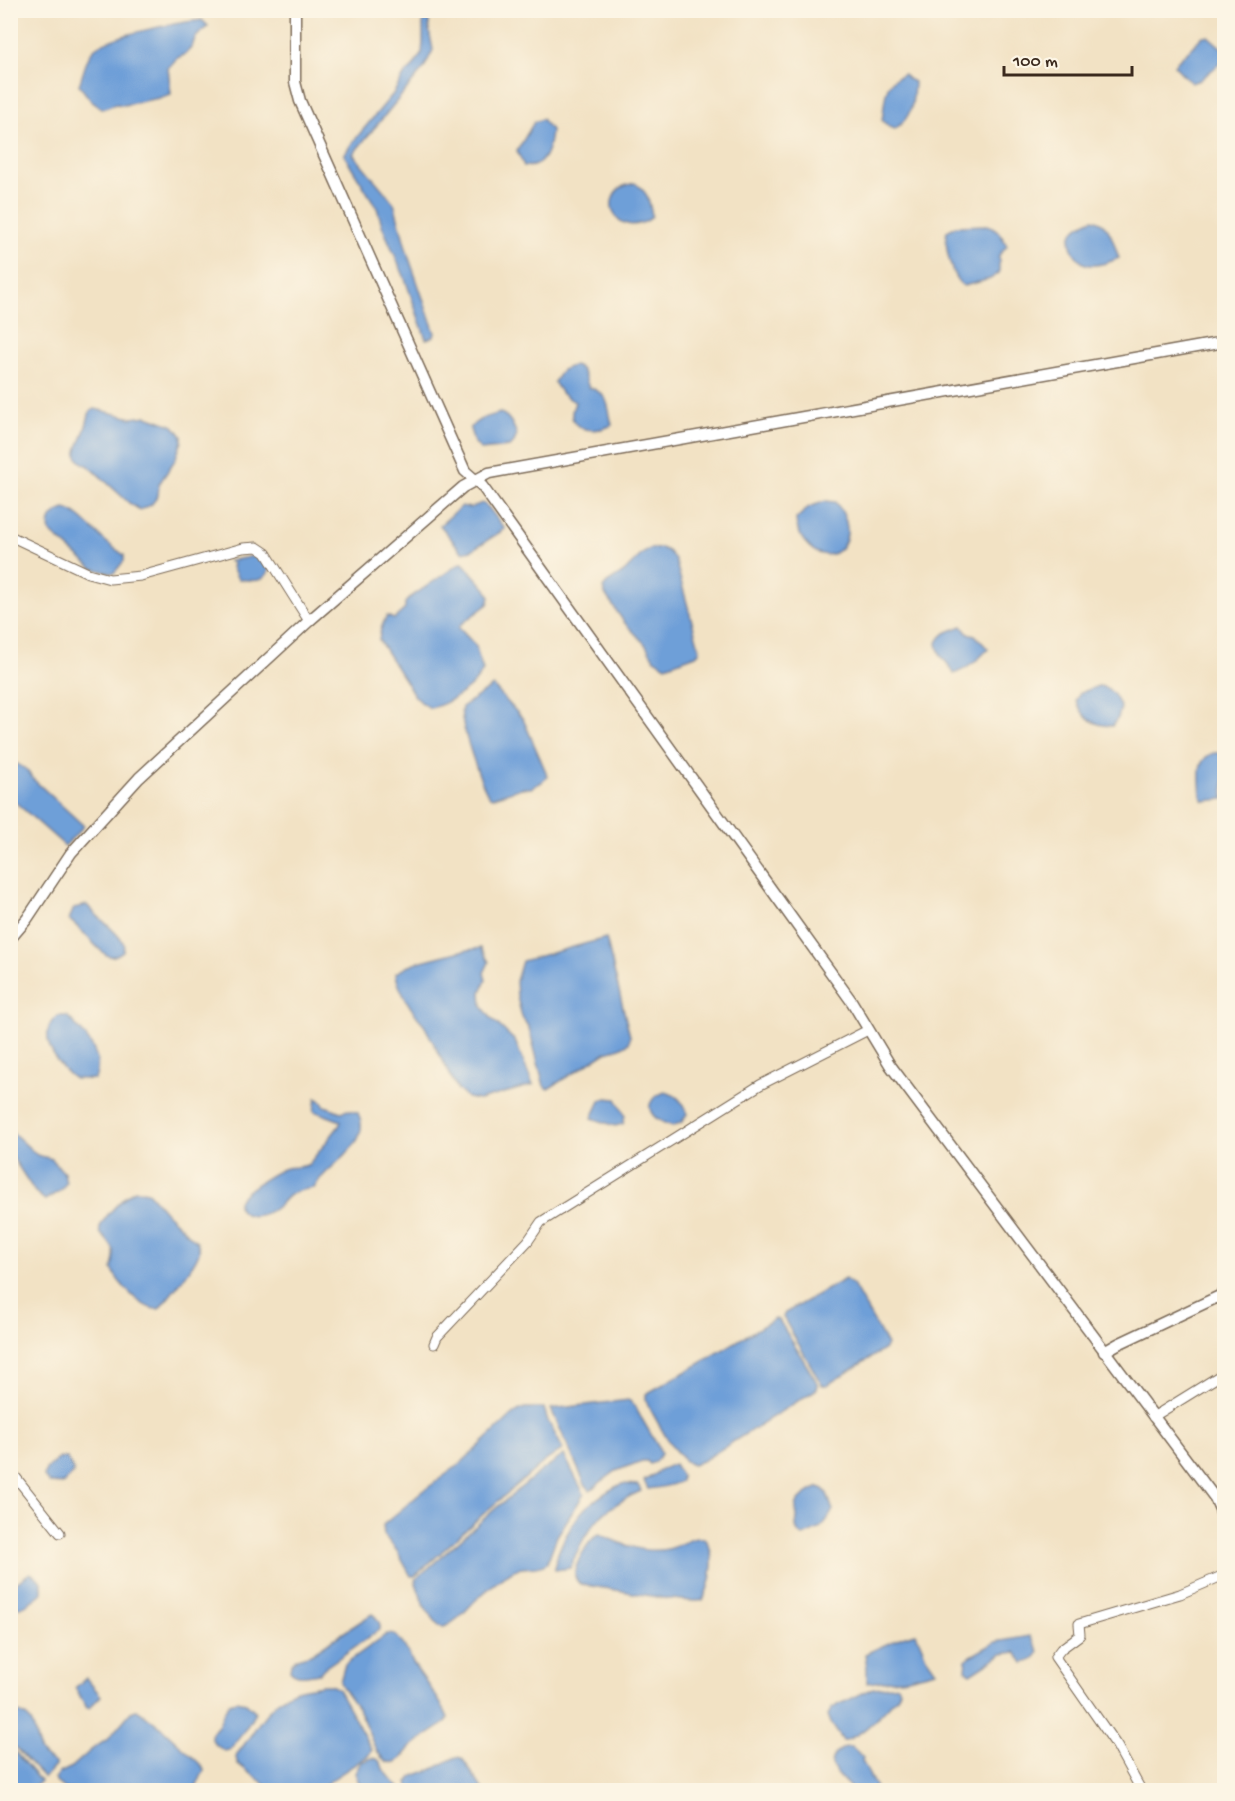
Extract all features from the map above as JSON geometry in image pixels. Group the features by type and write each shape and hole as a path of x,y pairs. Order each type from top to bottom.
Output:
{"street":[{"path":"295,10 295,82 300,101 465,471 482,486 852,1002 890,1065 1215,1498 1224,1525"},
{"path":"10,939 27,919 71,853 139,778 309,621 463,488 489,473 1224,342"},
{"path":"10,536 88,573 110,579 141,576 243,548 257,547 266,553 309,621"},
{"path":"434,1344 437,1337 528,1241 541,1222 760,1085 868,1030"},
{"path":"1104,1352 1224,1294"},
{"path":"1153,1417 1224,1373"},
{"path":"10,1470 60,1533"},
{"path":"1142,1791 1117,1746 1055,1657 1061,1649 1080,1635 1079,1624 1180,1594 1224,1575"}],"water":[{"path":"423,11 429,11 429,30 433,50 424,68 353,154 394,203 408,255 435,333 434,337 426,339 377,208 344,155 393,94 422,53"},
{"path":"202,20 208,26 195,38 192,47 168,68 171,94 124,105 115,104 103,109 92,102 79,85 91,53 101,44 128,34"},
{"path":"1203,36 1208,36 1224,50 1224,60 1200,80 1191,83 1174,65"},
{"path":"904,74 914,82 912,103 909,114 895,129 882,120 885,98 888,87 897,77"},
{"path":"542,119 551,130 548,150 542,161 531,166 524,166 517,151 534,122"},
{"path":"635,183 647,196 652,215 645,222 630,225 617,217 612,202 619,189"},
{"path":"1093,219 1108,229 1119,258 1090,265 1081,262 1075,254 1070,242 1073,232"},
{"path":"987,225 997,230 1007,246 999,255 999,273 990,279 964,286 955,277 949,261 947,231 956,226"},
{"path":"574,365 582,371 589,387 604,397 612,425 589,430 575,422 572,411 575,402 562,394 554,382 562,370"},
{"path":"95,409 132,418 147,416 174,426 182,436 175,460 159,484 158,496 151,505 140,510 79,460 77,449 90,411"},
{"path":"500,413 509,419 517,435 513,444 509,447 481,450 474,442 470,429 479,420"},
{"path":"826,501 835,502 844,515 847,528 846,539 841,548 825,555 814,551 804,541 798,531 796,519 809,507"},
{"path":"482,503 488,507 505,529 472,550 462,552 440,525 462,506 470,508"},
{"path":"65,509 80,517 105,541 124,555 124,561 114,573 92,568 50,532 49,523 52,517"},
{"path":"661,548 668,551 675,559 700,651 696,655 666,666 654,659 645,644 624,622 603,588 642,554 650,549"},
{"path":"259,555 269,570 267,575 260,580 238,579 232,567 233,564 229,561"},
{"path":"462,562 486,589 490,597 488,604 459,628 476,646 483,670 475,682 461,694 430,708 414,695 379,640 380,633 387,616 394,619 405,609 408,599"},
{"path":"962,626 967,633 975,635 988,649 972,664 954,674 942,657 937,643 944,634"},
{"path":"493,686 523,719 547,777 531,788 521,788 491,798 482,782 472,754 462,707"},
{"path":"1098,686 1110,690 1121,708 1112,726 1099,724 1089,719 1082,712 1076,700 1080,693"},
{"path":"1214,753 1224,753 1224,799 1204,801 1201,796 1201,765 1208,756"},
{"path":"10,760 26,769 33,779 84,826 65,846 11,800"},
{"path":"87,905 121,939 124,944 123,951 113,956 105,954 69,920 74,908"},
{"path":"606,938 630,1036 629,1043 606,1052 548,1089 544,1086 529,1028 522,1017 517,997 516,981 522,961"},
{"path":"481,948 489,962 484,973 486,980 481,992 482,1006 515,1041 533,1085 479,1100 468,1098 458,1090 423,1023 402,993 396,973 414,963"},
{"path":"58,1016 67,1016 91,1044 97,1061 95,1079 75,1079 61,1067 55,1058 48,1040 48,1031 51,1023"},
{"path":"665,1092 674,1095 679,1100 687,1114 682,1122 673,1126 659,1120 651,1111 652,1101"},
{"path":"316,1098 325,1106 341,1112 348,1110 358,1113 361,1132 357,1140 314,1188 294,1193 268,1212 247,1215 239,1208 238,1203 246,1192 281,1170 309,1164 339,1126 341,1121 314,1111"},
{"path":"606,1098 616,1099 625,1115 623,1124 615,1126 592,1118 600,1101"},
{"path":"11,1131 37,1155 52,1159 64,1173 66,1183 61,1190 45,1200 35,1192 11,1155"},
{"path":"135,1190 148,1192 167,1214 197,1242 199,1247 193,1265 159,1309 146,1306 139,1301 120,1281 112,1269 114,1250 100,1232 107,1216"},
{"path":"845,1279 853,1285 887,1345 885,1349 827,1385 822,1385 783,1317 785,1313"},
{"path":"774,1319 779,1320 815,1379 817,1389 704,1460 693,1465 687,1462 680,1456 662,1430 646,1401 646,1394"},
{"path":"629,1400 661,1454 655,1462 650,1464 642,1461 616,1471 590,1490 585,1484 551,1409"},
{"path":"525,1408 544,1408 548,1421 563,1449 544,1462 490,1508 415,1576 411,1576 397,1551 384,1535 383,1525 460,1464 509,1418"},
{"path":"564,1455 584,1494 557,1536 547,1563 539,1567 512,1571 454,1621 444,1627 439,1626 424,1606 415,1580 496,1508"},
{"path":"60,1458 67,1458 74,1472 63,1484 49,1483 44,1477 46,1469"},
{"path":"674,1464 681,1476 681,1481 648,1489 644,1481"},
{"path":"622,1484 638,1485 641,1491 605,1512 582,1541 570,1568 555,1570 555,1563 562,1544 579,1516 597,1498"},
{"path":"819,1487 827,1494 833,1510 821,1527 803,1536 796,1527 796,1506 802,1497"},
{"path":"599,1534 624,1544 650,1550 668,1549 695,1538 704,1538 711,1552 712,1569 703,1600 669,1599 580,1584 575,1576 577,1565 587,1546"},
{"path":"30,1573 40,1581 42,1593 25,1605 16,1606 11,1597 11,1587"},
{"path":"372,1614 376,1617 380,1629 320,1673 300,1675 290,1670 291,1664 297,1658 311,1654"},
{"path":"916,1633 926,1657 936,1671 908,1678 867,1683 865,1654"},
{"path":"387,1634 395,1635 402,1642 448,1718 446,1723 415,1744 395,1762 389,1762 378,1752 358,1709 340,1682 345,1664"},
{"path":"1030,1636 1039,1651 1031,1661 1023,1663 1016,1652 1002,1654 971,1674 965,1670 966,1660 996,1642"},
{"path":"86,1678 101,1696 89,1708 75,1688"},
{"path":"331,1685 338,1689 372,1750 368,1756 319,1790 273,1790 238,1764 237,1754 277,1702 294,1691"},
{"path":"898,1685 900,1690 898,1696 879,1716 859,1734 843,1741 828,1715 832,1708 873,1688"},
{"path":"237,1701 246,1703 255,1711 236,1742 229,1750 224,1751 214,1743 211,1737 229,1703"},
{"path":"136,1710 163,1729 202,1766 204,1770 195,1790 66,1790 56,1782 55,1779 59,1773 72,1767 108,1739 131,1712"},
{"path":"10,1711 20,1713 31,1721 41,1752 56,1765 44,1778 11,1743"},
{"path":"11,1747 40,1781 31,1790 11,1790"},
{"path":"846,1747 852,1747 863,1757 862,1761 877,1790 852,1790 833,1768 833,1758 837,1752"},
{"path":"456,1757 464,1761 483,1790 410,1790 408,1783 413,1776"},
{"path":"372,1758 381,1763 383,1769 401,1790 362,1790 355,1773 361,1762"}]}
